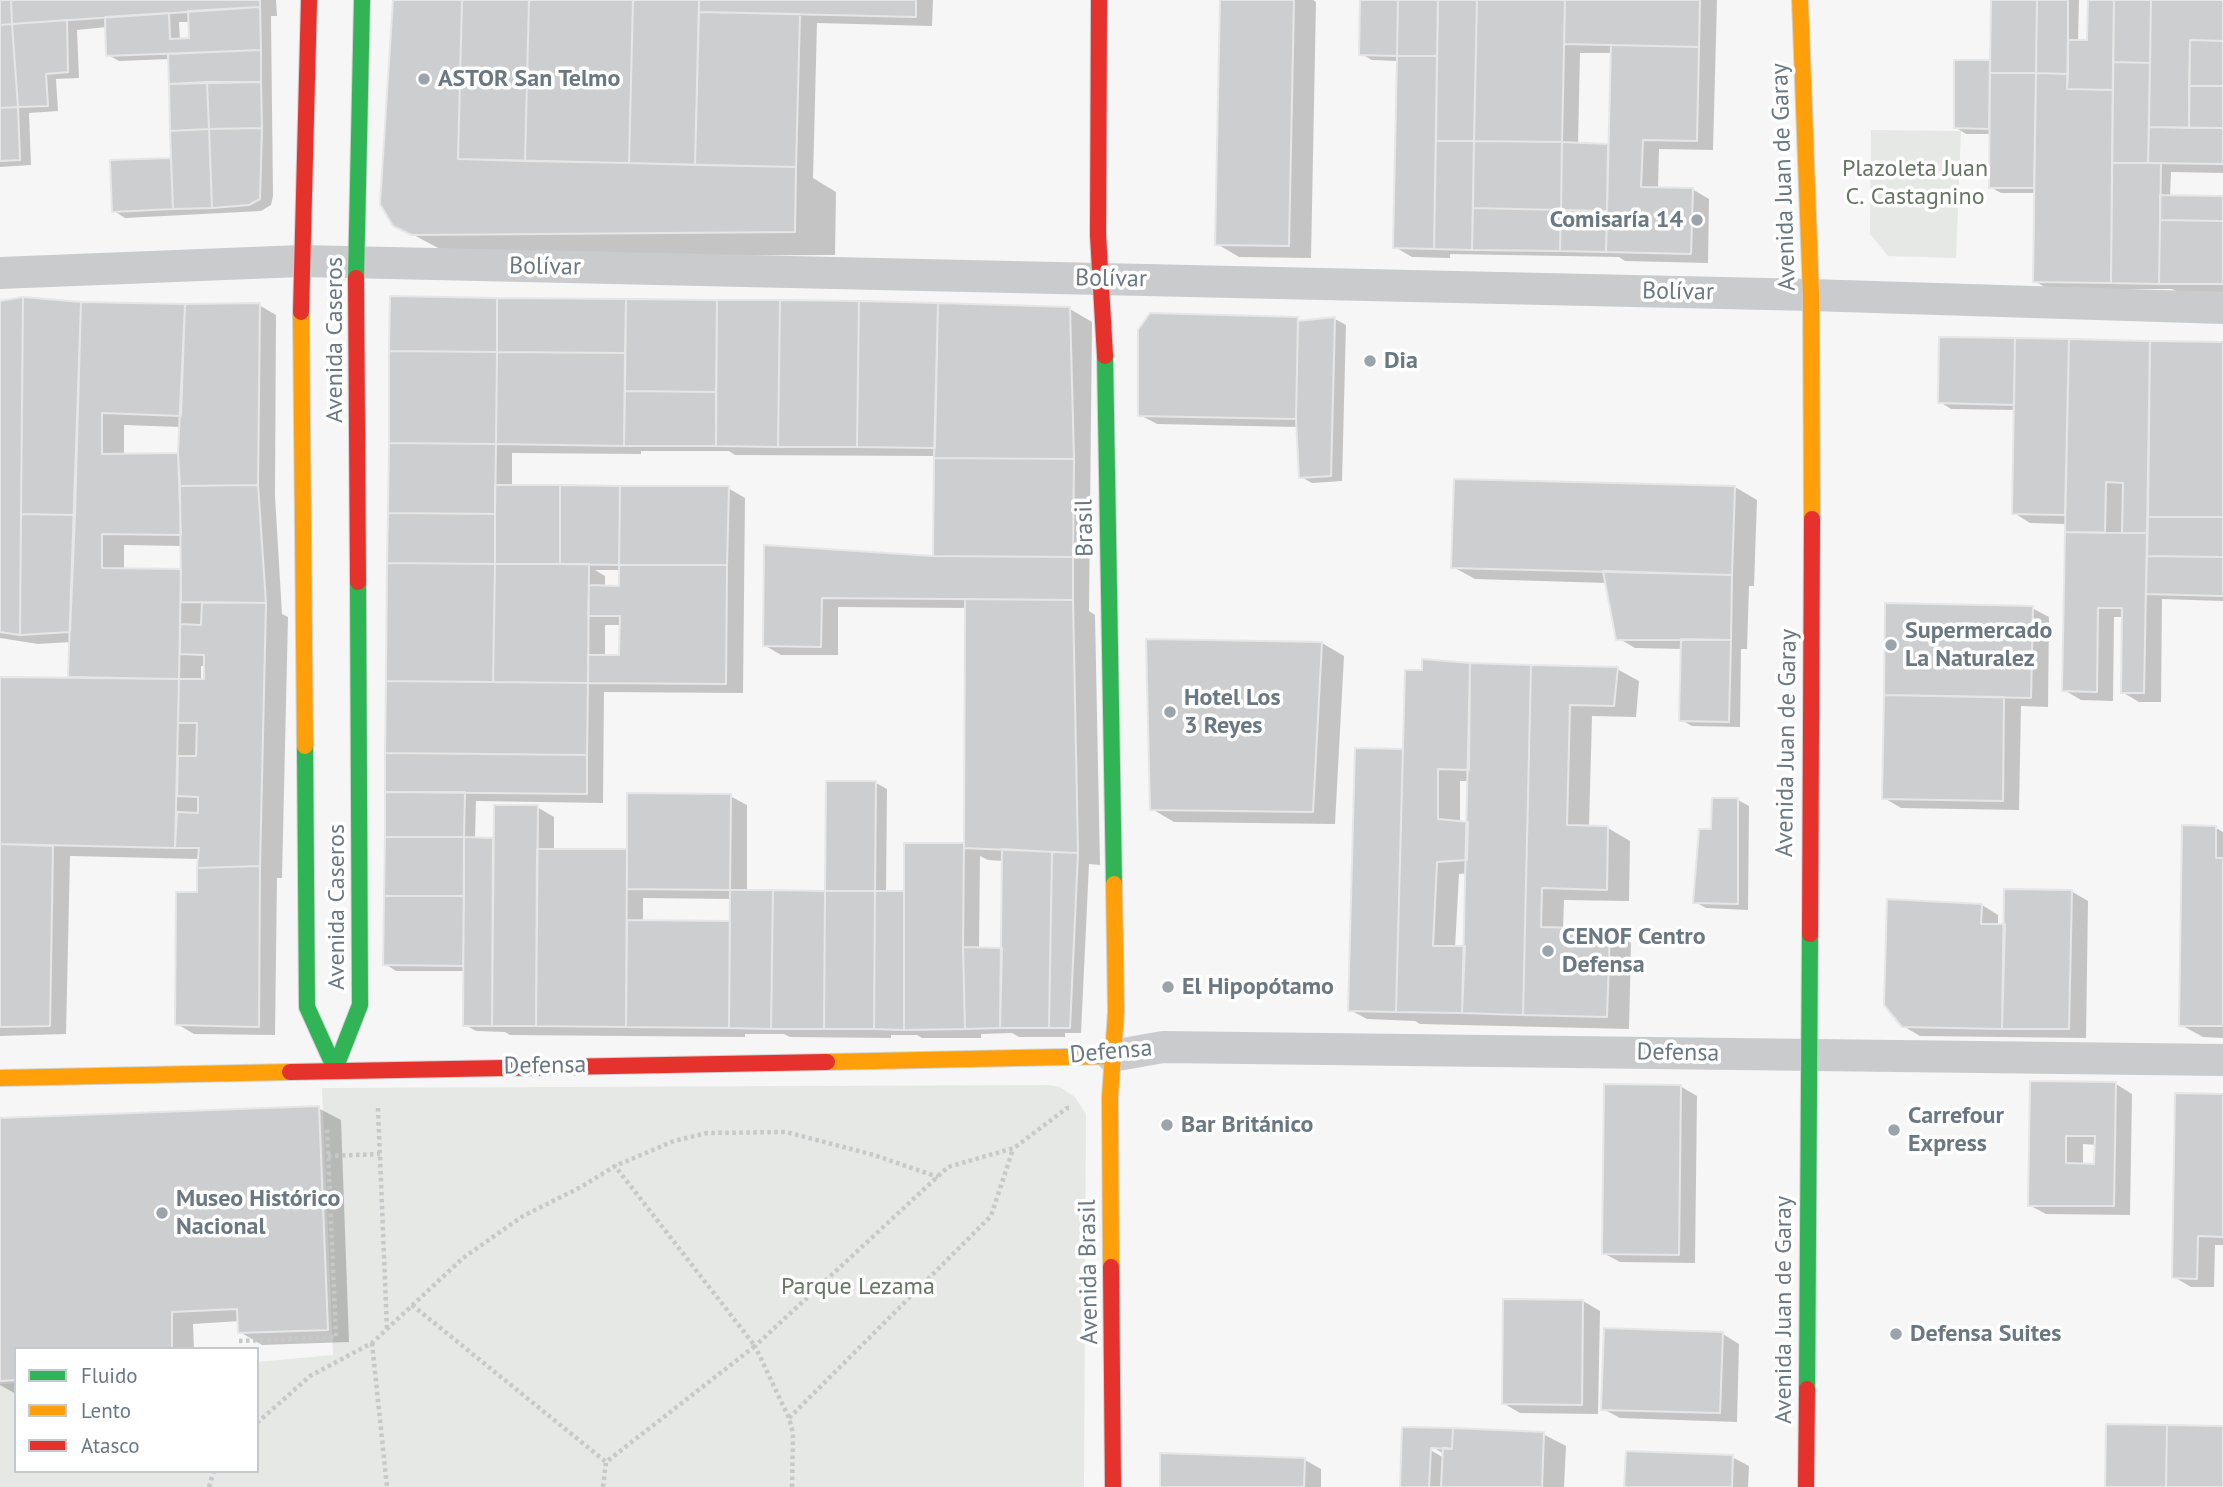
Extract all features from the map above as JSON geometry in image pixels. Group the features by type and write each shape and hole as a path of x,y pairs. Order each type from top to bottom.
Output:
{"main road":[{"name":"Avenida Caseros","path":"309,0 301,261 307,1007 335,1069"},
{"name":"Avenida Caseros","path":"335,1069 360,1005 356,263 362,0"},
{"name":"Brasil","path":"1099,0 1098,235 1105,331 1116,1012 1112,1056"},
{"name":"Avenida Juan de Garay","path":"1800,0 1811,295 1813,432 1806,1487"},
{"name":"Defensa","path":"0,1078 335,1069 1112,1056"},
{"name":"Avenida Brasil","path":"1112,1056 1113,1487"}],"street":[{"name":"Bolívar","path":"0,273 301,261 1811,295 2223,308"},
{"name":"Defensa","path":"1112,1056 1163,1047 2223,1060"}],"path":[{"path":"376,1069 387,1329"},
{"path":"603,1487 606,1462 755,1346 948,1167 1014,1148 1067,1108 1083,1108 1110,1097"},
{"path":"239,1341 336,1337 327,1128"},
{"path":"259,1421 310,1376 372,1343 463,1258 523,1216 581,1187 615,1166 674,1141 707,1133 786,1132 874,1155 937,1177"},
{"path":"789,1418 990,1216 1014,1148"},
{"path":"328,1156 380,1154"},
{"path":"615,1166 755,1346 789,1418 793,1433 792,1487"},
{"path":"412,1305 606,1462"},
{"path":"372,1343 387,1487"}],"green space":[{"name":"Plazoleta Juan C. Castagnino","path":"1871,130 1961,131 1956,258 1888,256 1870,234"},
{"name":"Parque Lezama","path":"1060,1087 1075,1097 1086,1114 1084,1487 0,1487 0,1384 14,1383 14,1473 259,1473 259,1362 333,1355 322,1088"}],"building":[{"path":"0,0 11,0 12,24 0,25"},
{"path":"11,0 260,0 260,7 12,24"},
{"name":"ASTOR San Telmo","path":"393,0 462,0 458,159 796,167 795,232 412,235 393,226 380,204"},
{"path":"462,0 529,0 525,161 458,159"},
{"path":"529,0 633,0 629,163 525,161"},
{"path":"633,0 699,0 695,165 629,163"},
{"path":"699,0 916,0 916,17 699,12"},
{"path":"1220,0 1294,0 1289,246 1215,245"},
{"path":"1360,0 1398,0 1397,56 1359,55"},
{"path":"1398,0 1438,0 1437,56 1397,56"},
{"path":"1438,0 1477,0 1474,141 1436,141"},
{"path":"1477,0 1565,0 1562,142 1474,141"},
{"path":"1565,0 1700,0 1699,47 1564,44"},
{"path":"1991,0 2037,0 2036,73 1990,73"},
{"path":"2037,0 2068,0 2068,74 2036,73"},
{"path":"2088,0 2114,0 2113,90 2067,89 2068,40 2087,40"},
{"path":"2114,0 2151,0 2150,63 2113,62"},
{"path":"2151,0 2223,0 2223,41 2190,40 2189,128 2149,127"},
{"path":"260,7 261,50 106,56 105,17 169,13 170,39 189,38 188,11"},
{"path":"699,12 800,14 796,167 695,165"},
{"path":"67,20 68,72 46,74 48,106 18,107 12,24"},
{"path":"12,24 18,107 0,108 0,25"},
{"path":"2190,40 2223,41 2223,86 2189,86"},
{"path":"1611,45 1699,47 1697,141 1643,140 1641,187 1693,188 1691,254 1606,252"},
{"path":"261,50 261,82 169,84 168,54"},
{"path":"1397,56 1437,56 1434,249 1393,248"},
{"path":"1954,60 1990,60 1989,129 1954,128"},
{"path":"2113,62 2150,63 2148,163 2112,163"},
{"path":"1990,73 2036,73 2034,188 1989,188"},
{"path":"2036,73 2068,74 2067,89 2113,90 2111,283 2033,282"},
{"path":"207,82 209,129 170,131 169,84"},
{"path":"207,82 261,82 262,128 209,129"},
{"path":"2189,86 2223,86 2223,128 2189,128"},
{"path":"18,107 20,160 0,161 0,108"},
{"path":"2149,127 2223,128 2223,164 2148,163"},
{"path":"262,128 260,199 249,205 212,208 209,129"},
{"path":"209,129 212,208 173,209 170,131"},
{"path":"1436,141 1474,141 1472,250 1434,249"},
{"path":"1474,141 1562,142 1561,210 1473,208"},
{"path":"1562,142 1608,144 1607,211 1561,210"},
{"path":"171,158 173,209 112,212 110,160"},
{"path":"2112,163 2161,163 2159,284 2111,283"},
{"path":"2160,195 2223,196 2223,221 2160,220"},
{"path":"1473,208 1561,210 1560,251 1472,250"},
{"path":"1561,210 1607,211 1606,252 1560,251"},
{"path":"2160,220 2223,221 2223,284 2159,284"},
{"path":"390,296 497,298 497,352 389,351"},
{"path":"23,297 20,635 0,632 0,301"},
{"path":"23,297 81,302 75,515 21,514"},
{"path":"497,298 626,299 625,353 497,352"},
{"path":"626,299 717,300 716,392 625,391"},
{"path":"717,300 780,300 778,447 716,446"},
{"path":"780,300 859,301 857,447 778,447"},
{"path":"859,301 938,303 935,448 857,447"},
{"path":"81,302 185,304 181,416 102,413 102,454 178,453 181,535 102,534 102,568 181,569 179,679 68,677"},
{"path":"260,303 258,485 180,486 178,453 185,304"},
{"path":"938,303 1070,307 1074,459 934,458"},
{"path":"1150,313 1298,317 1296,419 1138,416 1138,330"},
{"path":"1335,317 1331,476 1299,478 1296,419 1298,321"},
{"path":"1939,337 2015,338 2014,405 1938,403"},
{"path":"2015,338 2069,339 2065,515 2012,514"},
{"path":"2069,339 2150,341 2147,533 2122,533 2123,483 2106,482 2105,533 2065,532"},
{"path":"2150,341 2223,342 2223,517 2148,517"},
{"path":"389,351 497,352 496,444 389,443"},
{"path":"497,352 625,353 624,446 496,444"},
{"path":"625,391 716,392 716,446 624,446"},
{"path":"389,443 496,444 495,514 388,513"},
{"path":"934,458 1074,459 1073,557 933,556"},
{"path":"1454,479 1735,486 1732,575 1451,568"},
{"path":"258,485 266,603 181,602 180,486"},
{"path":"495,485 560,485 560,564 495,564"},
{"path":"560,485 620,486 619,565 560,564"},
{"path":"620,486 729,486 727,565 619,565"},
{"path":"388,513 495,514 495,564 387,563"},
{"path":"21,514 75,515 70,632 20,635"},
{"path":"2148,517 2223,517 2223,557 2147,556"},
{"path":"2065,532 2147,533 2144,693 2121,693 2122,608 2098,608 2097,692 2062,691"},
{"path":"764,545 933,556 1073,557 1073,600 822,598 821,647 763,646"},
{"path":"2147,556 2223,557 2223,596 2146,594"},
{"path":"387,563 495,564 493,682 386,681"},
{"path":"495,564 589,564 588,683 493,682"},
{"path":"619,565 727,565 726,684 588,683 588,655 619,655 620,616 588,616 589,585 619,586"},
{"path":"1603,571 1732,575 1731,640 1616,640"},
{"path":"965,599 1073,600 1078,853 964,848"},
{"path":"202,602 266,603 260,866 197,868 199,848 175,848 177,812 198,813 198,797 177,796 178,756 196,756 197,723 178,723 179,679 204,679 204,655 180,654 180,624 201,625"},
{"path":"1885,603 2033,606 2031,698 1884,695"},
{"path":"1146,639 1322,642 1313,812 1150,810"},
{"path":"1681,639 1731,640 1729,722 1679,721"},
{"path":"1422,659 1470,663 1469,770 1438,769 1438,819 1468,822 1467,860 1437,862 1433,946 1465,946 1462,1013 1396,1012 1405,670 1422,670"},
{"path":"1470,663 1531,665 1523,1015 1462,1013"},
{"path":"1531,665 1618,667 1614,706 1570,705 1567,825 1608,826 1607,890 1542,888 1541,927 1610,929 1607,1017 1523,1015"},
{"path":"0,677 179,679 175,848 0,844"},
{"path":"386,681 588,683 587,755 385,753"},
{"path":"1884,695 2004,697 2003,801 1882,799"},
{"path":"1355,748 1403,749 1396,1012 1348,1011"},
{"path":"385,753 587,755 587,794 385,792"},
{"path":"826,781 876,781 875,891 825,891"},
{"path":"385,792 465,792 464,837 385,837"},
{"path":"627,793 731,794 730,890 627,889"},
{"path":"1712,798 1738,798 1738,904 1693,903 1699,829 1711,829"},
{"path":"494,805 538,805 536,1026 492,1026"},
{"path":"2182,825 2216,826 2216,858 2223,858 2223,1026 2179,1026"},
{"path":"385,837 464,837 464,896 384,896"},
{"path":"464,837 493,838 492,1026 463,1026"},
{"path":"904,843 964,843 965,1029 904,1030"},
{"path":"0,844 53,846 50,1026 0,1027"},
{"path":"537,849 627,849 626,1027 536,1026"},
{"path":"1002,849 1052,852 1049,1028 1000,1028"},
{"path":"1052,852 1078,853 1070,1028 1049,1028"},
{"path":"260,866 259,1027 175,1025 176,892 197,892 197,868"},
{"path":"2004,889 2072,890 2069,1029 2002,1029"},
{"path":"730,890 773,890 771,1029 729,1028"},
{"path":"773,890 825,891 824,1029 771,1029"},
{"path":"825,891 875,891 874,1029 824,1029"},
{"path":"875,891 904,891 904,1030 874,1029"},
{"path":"384,896 464,896 463,966 383,965"},
{"path":"1887,899 1982,904 1981,924 2005,924 2002,1029 1902,1027 1884,1005"},
{"path":"627,920 730,921 729,1028 626,1027"},
{"path":"963,947 1002,948 1000,1028 965,1029"},
{"path":"2030,1081 2116,1082 2114,1206 2028,1206","holes":["2066,1136 2095,1136 2094,1164 2066,1163"]},
{"path":"1604,1084 1681,1085 1679,1255 1602,1254"},
{"path":"2175,1093 2223,1094 2223,1237 2198,1236 2197,1279 2172,1278"},
{"name":"Museo Histórico Nacional","path":"319,1106 328,1330 238,1333 237,1309 172,1312 172,1347 14,1347 14,1380 0,1381 0,1118"},
{"path":"1503,1299 1583,1300 1582,1405 1502,1404"},
{"path":"1604,1328 1723,1332 1720,1413 1601,1410"},
{"path":"2106,1424 2167,1425 2166,1487 2105,1487"},
{"path":"2167,1425 2223,1426 2223,1487 2166,1487"},
{"path":"1402,1427 1453,1428 1452,1449 1431,1448 1429,1487 1400,1487"},
{"path":"1453,1428 1544,1432 1542,1487 1441,1487 1443,1448 1452,1449"},
{"path":"1626,1451 1733,1455 1732,1487 1624,1487"},
{"path":"1160,1453 1305,1458 1304,1487 1160,1487"}],"traffic: fast":[{"path":"356,278 362,0"},
{"path":"1105,356 1114,884"},
{"path":"335,1069 360,1005 358,582"},
{"path":"305,746 307,1007 335,1069"},
{"path":"1807,1389 1810,934"}],"traffic: slow":[{"path":"1800,0 1811,295 1812,519"},
{"path":"301,312 305,746"},
{"path":"1111,1267 1110,1097 1116,1012 1114,884"},
{"path":"827,1062 1112,1056"},
{"path":"0,1078 290,1072"}],"traffic: jam":[{"path":"301,312 309,0"},
{"path":"1099,0 1098,235 1105,356"},
{"path":"356,278 358,582"},
{"path":"1810,934 1812,519"},
{"path":"290,1072 827,1062"},
{"path":"1111,1267 1113,1487"},
{"path":"1806,1487 1807,1389"}],"place":[{"name":"ASTOR San Telmo","path":"424,79"},
{"name":"Comisaría 14","path":"1697,220"},
{"name":"Dia","path":"1370,361"},
{"name":"Supermercado La Naturalez","path":"1891,645"},
{"name":"Hotel Los 3 Reyes","path":"1170,712"},
{"name":"CENOF Centro Defensa","path":"1548,951"},
{"name":"El Hipopótamo","path":"1168,987"},
{"name":"Bar Británico","path":"1167,1125"},
{"name":"Carrefour Express","path":"1894,1130"},
{"name":"Museo Histórico Nacional","path":"162,1213"},
{"name":"Defensa Suites","path":"1896,1334"}]}
